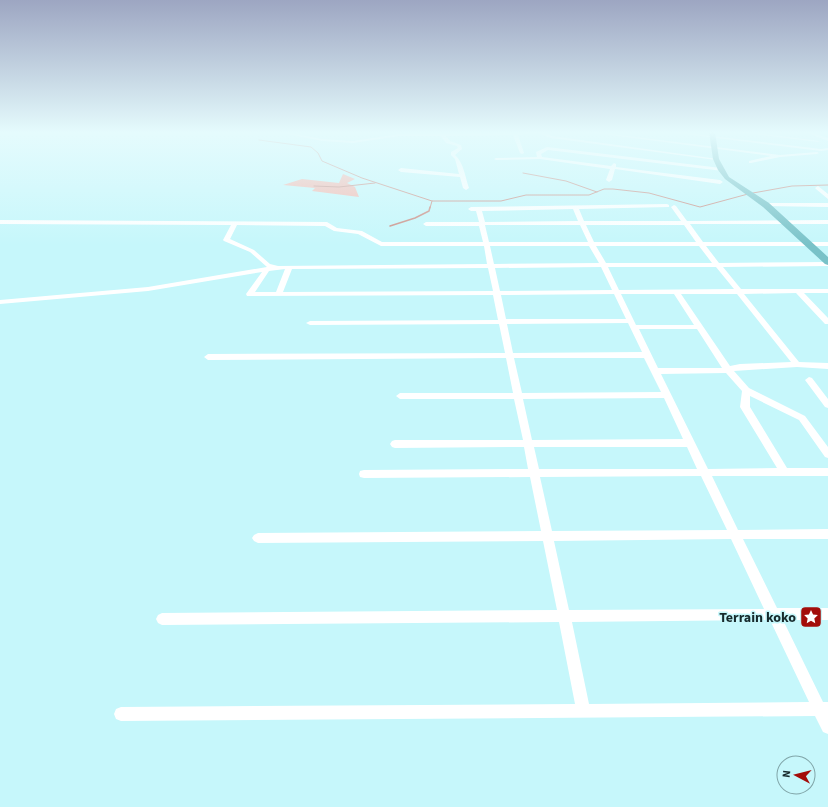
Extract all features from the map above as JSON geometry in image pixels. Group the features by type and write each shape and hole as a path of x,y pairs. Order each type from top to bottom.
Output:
{"main road":[{"path":"720,170 727,178 754,196 786,222 828,263"}],"street":[{"path":"401,170 463,176"},
{"path":"461,170 466,188"},
{"path":"609,180 612,170"},
{"path":"626,170 720,182"},
{"path":"818,188 828,197"},
{"path":"766,205 828,205"},
{"path":"575,207 592,245 604,266 773,615 823,709 828,728"},
{"path":"584,711 504,322 486,245 483,224 475,209 670,207 686,223 701,244 797,364"},
{"path":"0,222 234,225 327,224 332,230 342,232 352,231 367,235 381,244 828,244"},
{"path":"426,224 828,222"},
{"path":"234,225 226,240 252,250 268,265 276,268"},
{"path":"0,302 148,289 267,269 289,267 491,267 828,263"},
{"path":"280,293 289,267"},
{"path":"267,269 250,294 828,291"},
{"path":"798,291 828,322"},
{"path":"676,292 728,370 746,390 802,418 828,454"},
{"path":"310,322 504,322 632,324 699,327"},
{"path":"208,357 647,355"},
{"path":"655,371 728,370 740,367 797,364 828,366"},
{"path":"809,380 828,405"},
{"path":"746,390 745,407 784,472"},
{"path":"400,396 666,395"},
{"path":"395,444 690,443"},
{"path":"364,474 828,472"},
{"path":"258,538 828,534"},
{"path":"162,619 828,614"},
{"path":"121,714 823,709"}],"shaded area":[{"path":"343,174 355,179 347,183 355,187 359,197 312,191 315,188 283,185 302,179 339,183"}],"waterway":[{"path":"342,170 362,178 432,201"},
{"path":"523,173 566,181 597,192"},
{"path":"314,186 339,187 375,183"},
{"path":"753,193 792,186 828,185"},
{"path":"597,192 604,189 613,189 649,193 700,207 748,194"},
{"path":"432,201 501,201 526,195 589,195 597,192"},
{"path":"430,208 432,201"},
{"path":"390,226 415,218 429,211 430,207"}],"place":[{"name":"Terrain koko","path":"811,617"}]}
